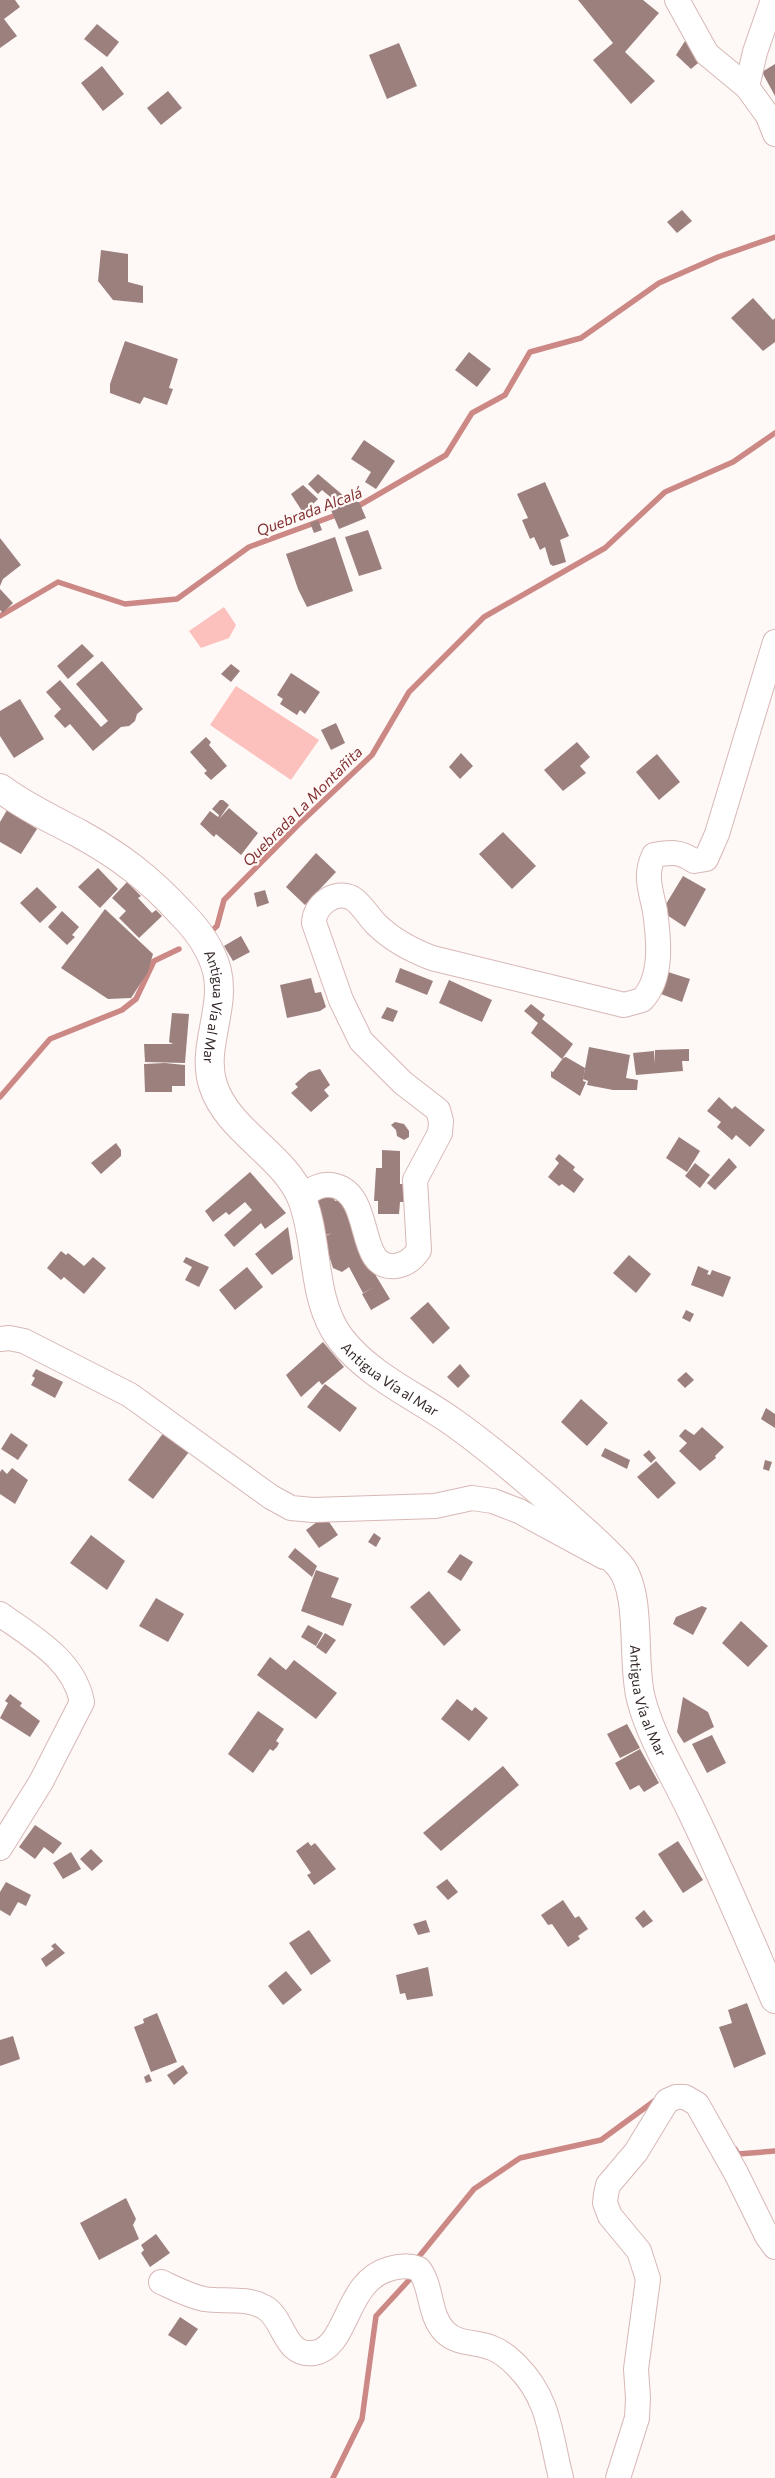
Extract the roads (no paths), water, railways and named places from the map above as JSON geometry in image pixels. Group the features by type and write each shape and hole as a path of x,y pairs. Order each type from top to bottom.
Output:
{"main road":[{"name":"Antigua Vía al Mar","path":"0,788 17,801 79,833 131,865 154,884 208,944 218,973 218,1006 210,1065 213,1085 231,1116 280,1168 301,1197 327,1314 341,1338 362,1361 453,1422 530,1482 620,1566 631,1588 635,1621 635,1662 640,1697 649,1726 703,1834 751,1938 775,1999"}],"street":[{"path":"677,0 707,54 747,87 768,116 775,134"},
{"path":"747,87 755,52 773,0"},
{"path":"301,1197 315,1186 332,1185 343,1188 357,1205 364,1219 370,1251 378,1261 391,1267 405,1264 414,1258 419,1250 415,1180 440,1133 441,1121 438,1110 403,1082 361,1041 341,1000 314,923 314,914 318,908 332,897 342,895 353,899 376,924 394,938 412,950 432,958 624,1005 642,1000 653,983 658,958 654,910 648,881 649,866 654,855 675,852 685,854 694,861 706,860 717,834 775,642"},
{"path":"0,1340 9,1338 24,1341 130,1395 271,1497 291,1508 313,1510 435,1506 472,1498 493,1501 519,1511 620,1566"},
{"path":"0,1614 42,1644 60,1661 72,1677 80,1692 82,1702 41,1782 0,1848"},
{"path":"618,2478 637,2418 636,2369 648,2279 639,2251 610,2216 605,2203 606,2194 608,2185 636,2152 667,2100 685,2097 697,2104 736,2173 767,2236 775,2247"},
{"path":"161,2282 202,2298 242,2301 265,2307 274,2314 292,2346 307,2354 324,2350 332,2344 351,2304 375,2276 386,2270 404,2266 419,2270 425,2277 434,2314 444,2332 456,2340 491,2347 504,2355 534,2386 552,2431 561,2478"}],"waterway":[{"name":"Quebrada Alcalá","path":"355,508 446,455 472,413 505,395 530,352 581,338 659,283 718,257 775,237"},
{"name":"Quebrada La Montañita","path":"208,934 217,926 224,900 298,825 372,755 409,692 484,617 605,548 665,492 733,462 775,433"},
{"name":"Quebrada Alcalá","path":"0,616 58,582 125,604 177,599 249,547 339,514"},
{"name":"Quebrada La Montañita","path":"0,1097 50,1039 122,1010 136,999 154,961 179,949"},
{"path":"417,2259 474,2189 520,2158 601,2140 657,2099"},
{"path":"735,2149 738,2154 775,2151"},
{"path":"333,2478 362,2419 376,2316 410,2279 413,2272"}]}
